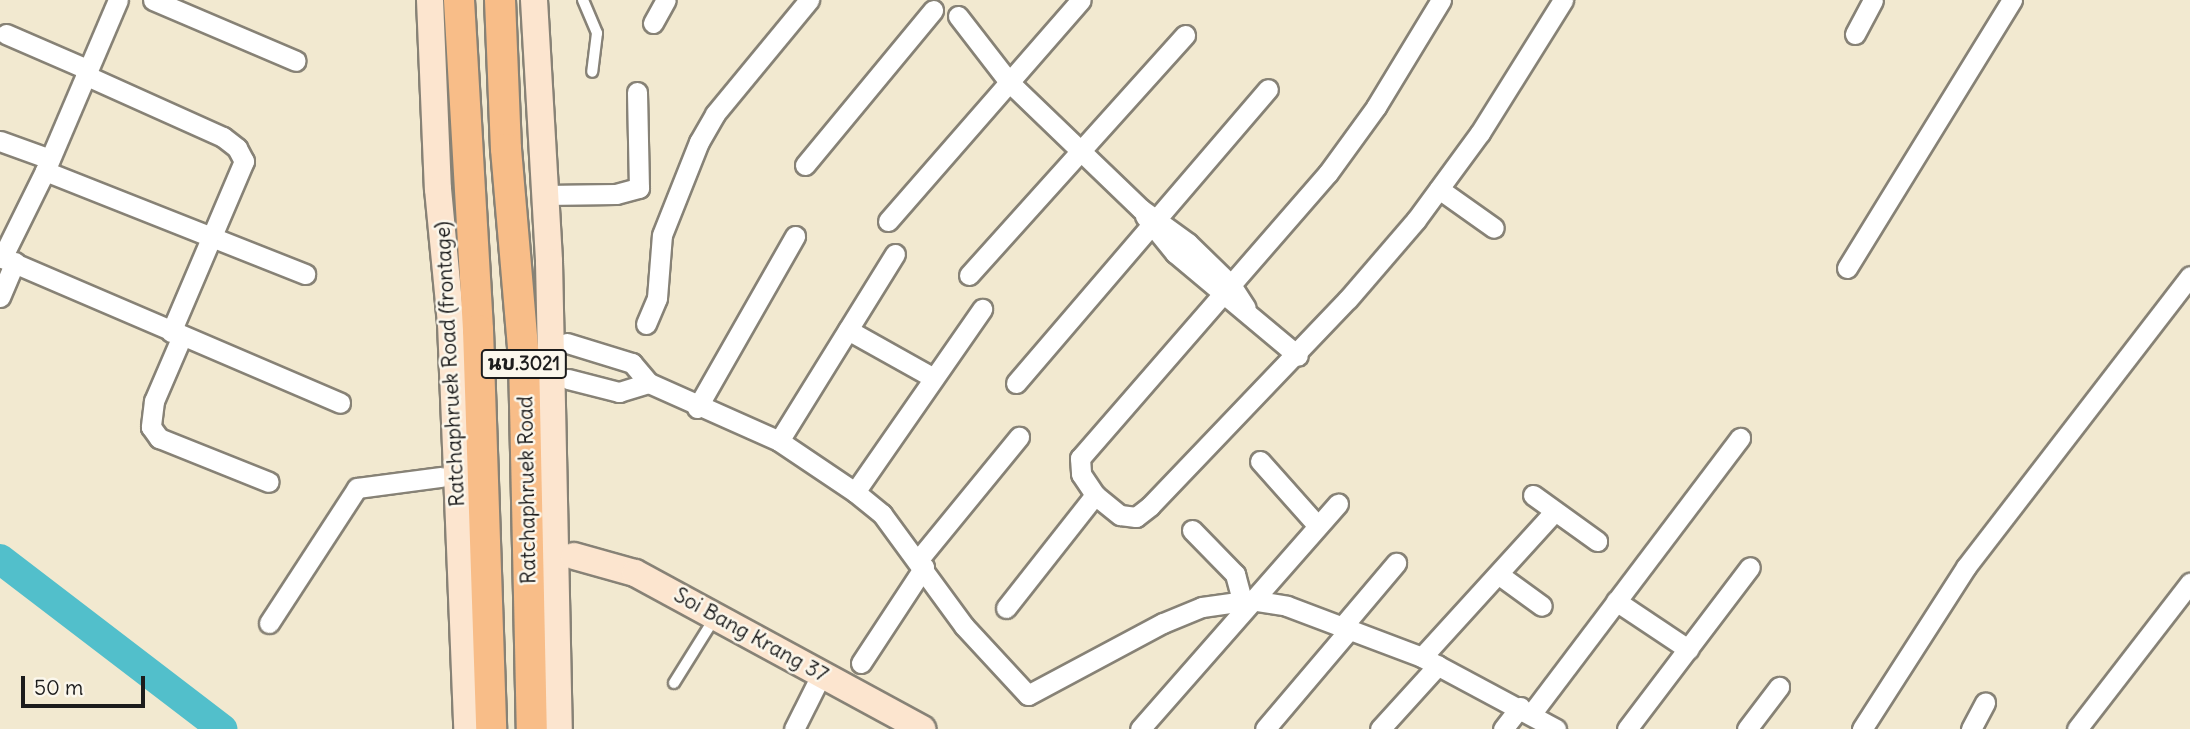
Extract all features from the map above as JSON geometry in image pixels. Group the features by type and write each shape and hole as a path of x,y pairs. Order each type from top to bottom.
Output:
{"main road":[{"name":"Ratchaphruek Road (frontage)","path":"430,0 438,189 451,323 467,729"},
{"name":"Ratchaphruek Road","path":"459,0 478,330 491,729"},
{"name":"Ratchaphruek Road","path":"500,0 506,149 524,357 532,729"},
{"name":"นบ.3021","path":"539,0 549,262 559,729"},
{"path":"438,189 434,315 450,729"},
{"path":"549,262 567,343 577,729"},
{"name":"Soi Bang Krang 37","path":"574,556 635,573 717,615 922,729"}],"street":[{"path":"0,297 6,259 118,0"},
{"path":"153,0 296,61"},
{"path":"653,23 666,0"},
{"path":"646,324 657,298 662,235 699,142 715,114 810,0"},
{"path":"888,221 1080,0"},
{"path":"1441,0 1376,107 1328,173 1080,458 1081,474 1095,495 1120,515 1142,513 1298,356 1439,189 1563,0"},
{"path":"1855,34 1873,0"},
{"path":"1847,268 2012,0"},
{"path":"805,165 931,5 944,19 962,8 1009,82 1081,155 1298,356"},
{"path":"6,34 237,148 244,161 212,234 176,334 154,401 151,427 159,438 270,482"},
{"path":"969,275 1081,155 1185,35"},
{"path":"1016,383 1268,89"},
{"path":"545,195 617,194 639,188 637,92"},
{"path":"0,141 48,165 305,274"},
{"path":"1439,189 1494,228"},
{"path":"697,408 795,236"},
{"path":"779,441 895,254"},
{"path":"6,259 340,403"},
{"path":"1862,729 1966,566 2190,276"},
{"path":"855,492 982,309"},
{"path":"848,330 934,378"},
{"path":"567,343 632,363 649,383 697,408 779,441 855,492 882,514 921,563 964,626 1028,695 1163,623 1202,607 1247,600 1287,606 1430,661 1526,710 1556,729"},
{"path":"568,379 619,392 649,383"},
{"path":"861,663 921,563 1019,437"},
{"path":"1503,729 1526,710 1616,601 1740,438"},
{"path":"1260,461 1318,526"},
{"path":"269,622 357,488 441,477"},
{"path":"1006,608 1095,495"},
{"path":"1533,495 1597,541"},
{"path":"1140,729 1247,600 1338,504"},
{"path":"1380,729 1499,574 1555,511"},
{"path":"1192,530 1235,574 1247,600"},
{"path":"1265,729 1396,563"},
{"path":"1627,729 1750,567"},
{"path":"1499,574 1542,606"},
{"path":"2077,729 2190,583"},
{"path":"1616,601 1688,649"},
{"path":"794,729 822,673"},
{"path":"1747,729 1779,687"},
{"path":"1970,729 1986,703"}],"lane":[{"path":"583,0 597,33 592,72"},
{"path":"674,683 717,615"}],"waterway":[{"path":"0,559 222,729"}]}
